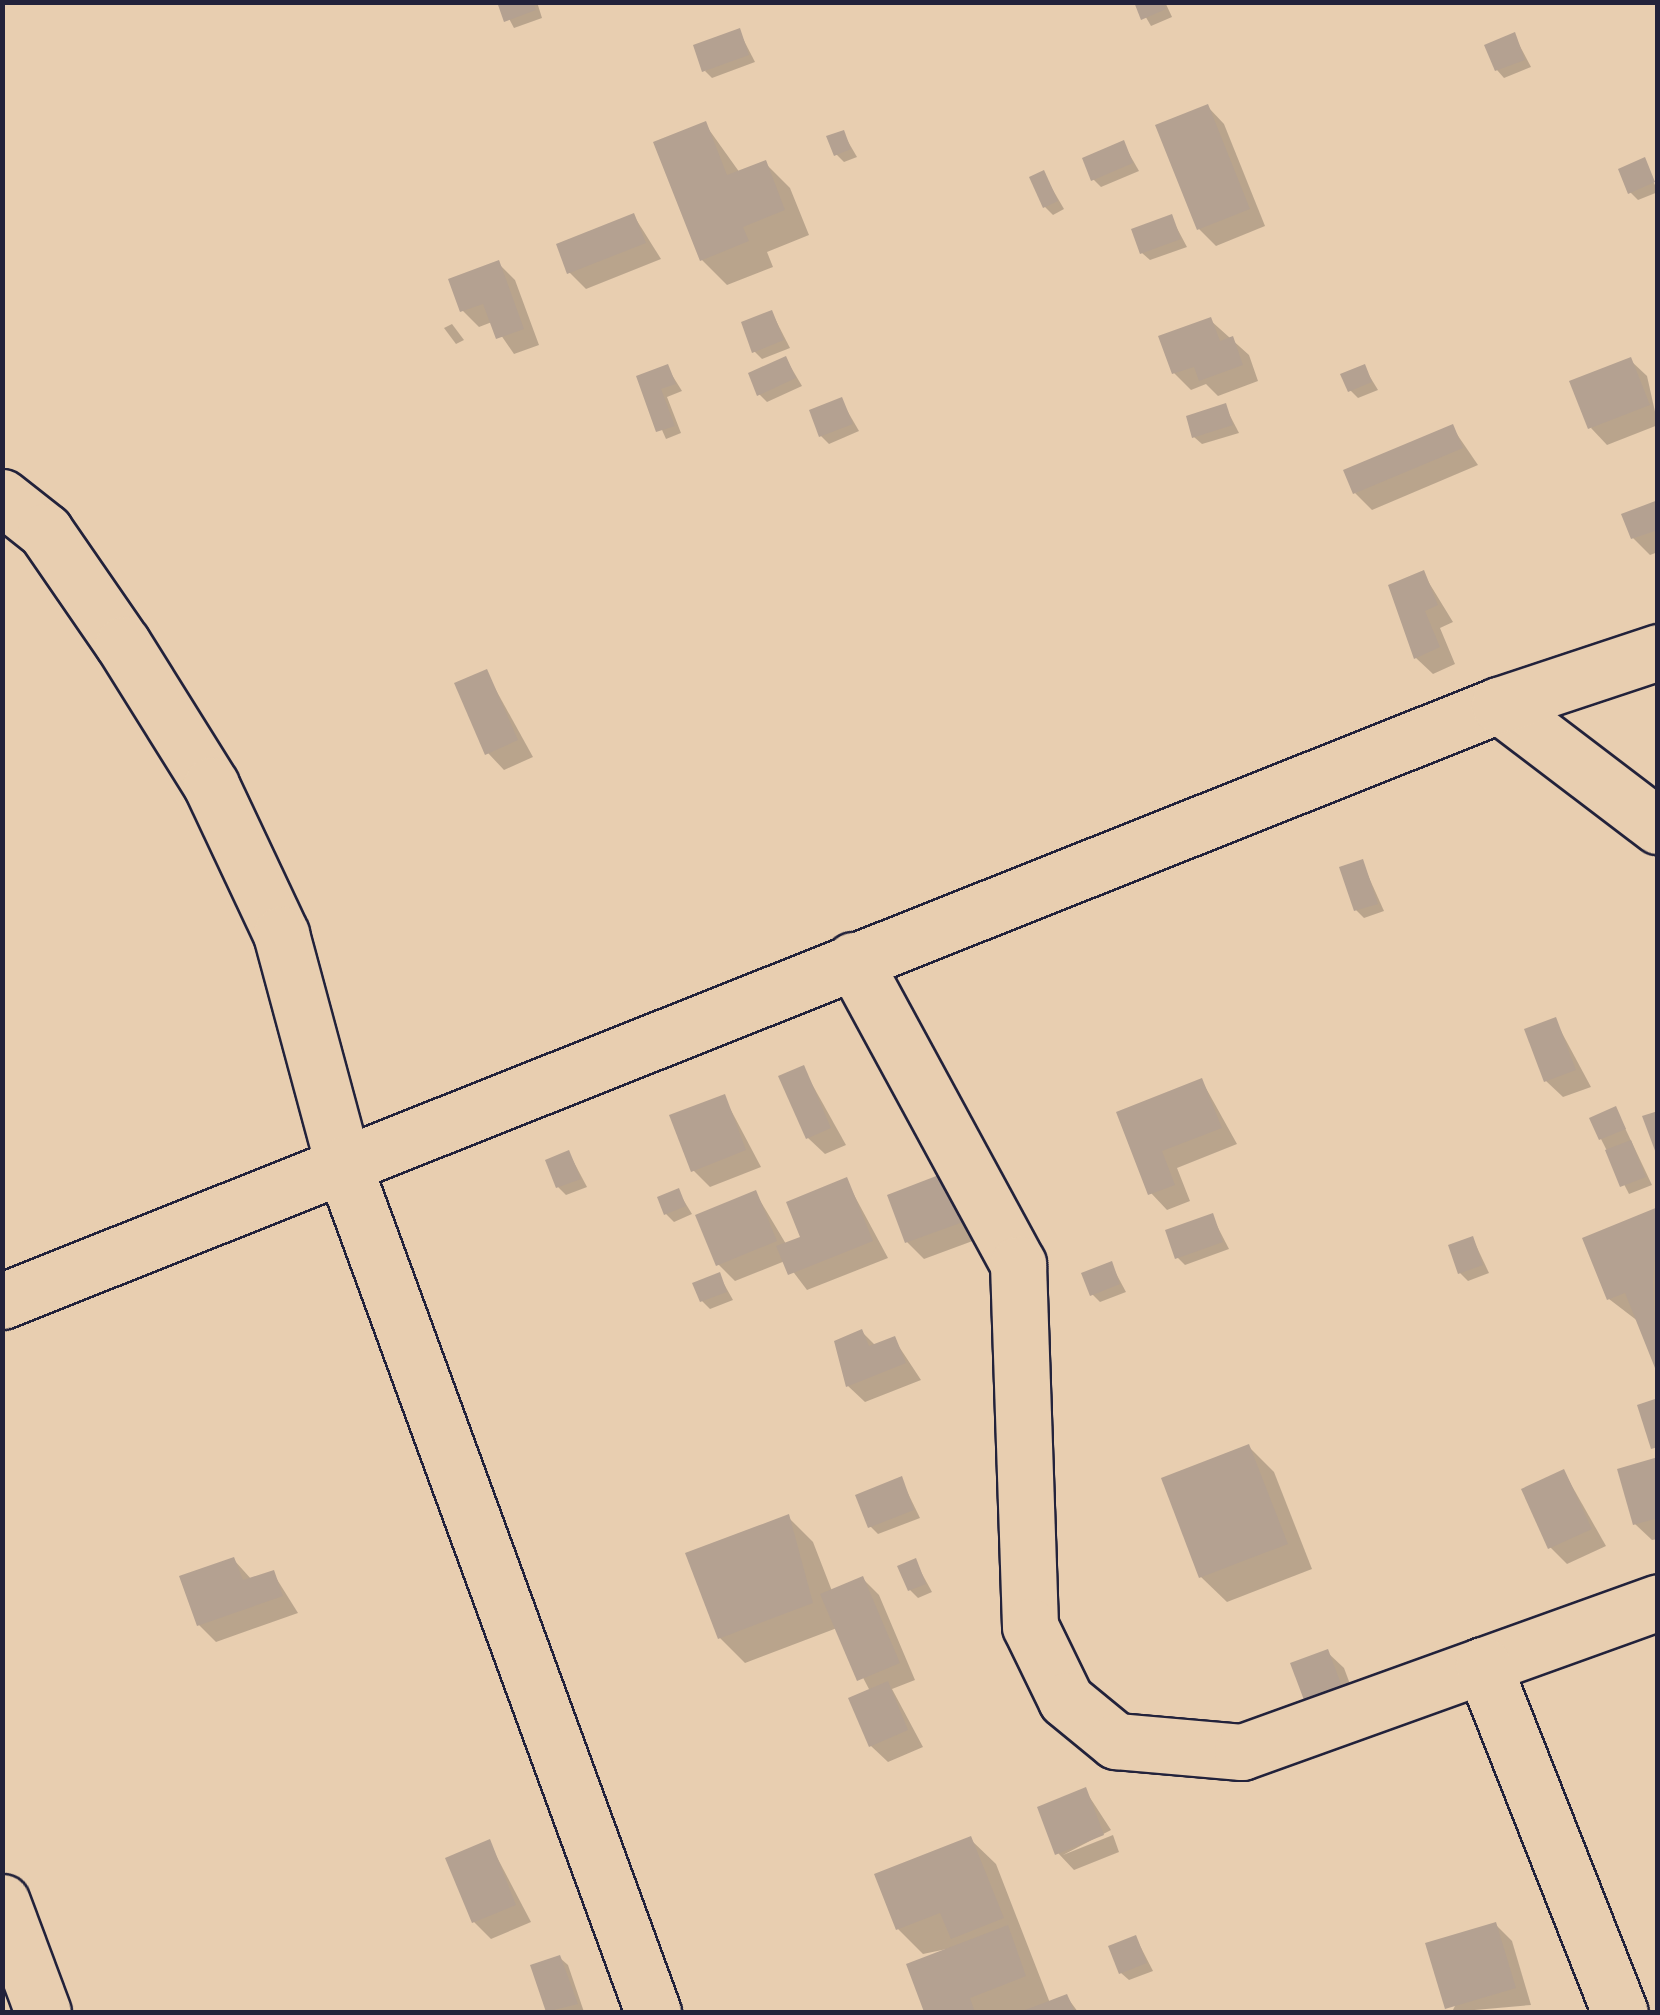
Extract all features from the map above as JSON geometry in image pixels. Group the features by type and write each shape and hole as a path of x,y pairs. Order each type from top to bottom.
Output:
{"street":[{"path":"2,497 44,531 212,785 280,934 342,1164 653,2012"},
{"path":"2,1301 1499,706 1658,652"},
{"path":"1499,706 1658,826"},
{"path":"853,960 1018,1264 1030,1626 1066,1700 1116,1742 1242,1752 1658,1602"},
{"path":"1482,1666 1620,2012"},
{"path":"2,1902 43,2012"}],"building":[{"path":"497,2 533,2 536,10 504,22"},
{"path":"1134,2 1163,2 1166,9 1141,20"},
{"path":"740,28 749,55 702,72 693,45"},
{"path":"1515,32 1525,60 1495,71 1484,45"},
{"path":"1208,104 1250,209 1197,230 1155,125"},
{"path":"706,121 727,175 766,160 785,210 743,227 749,241 700,261 653,142"},
{"path":"844,130 851,149 834,156 826,136"},
{"path":"1124,140 1133,163 1091,181 1082,158"},
{"path":"1645,157 1655,182 1628,194 1618,169"},
{"path":"1044,170 1058,201 1043,208 1029,177"},
{"path":"634,213 646,243 567,274 556,244"},
{"path":"1172,214 1181,239 1140,254 1131,229"},
{"path":"499,260 524,329 496,339 483,304 460,312 448,279"},
{"path":"772,310 784,340 752,353 741,322"},
{"path":"1211,317 1220,341 1233,336 1243,365 1199,381 1194,367 1172,374 1158,336"},
{"path":"786,356 796,378 757,396 748,373"},
{"path":"1631,357 1650,405 1588,429 1569,381"},
{"path":"668,364 676,384 661,389 675,426 656,432 636,376"},
{"path":"1365,364 1372,382 1348,392 1340,374"},
{"path":"842,397 853,424 819,437 809,410"},
{"path":"1226,403 1233,425 1192,438 1186,416"},
{"path":"1453,424 1463,448 1353,494 1343,470"},
{"path":"1658,500 1658,530 1631,539 1621,514"},
{"path":"1424,570 1438,605 1425,611 1440,647 1414,659 1388,585"},
{"path":"487,669 518,740 485,755 454,683"},
{"path":"1363,859 1378,904 1354,911 1339,867"},
{"path":"1556,1017 1576,1070 1544,1082 1524,1029"},
{"path":"804,1065 831,1128 806,1139 778,1076"},
{"path":"1202,1078 1222,1128 1162,1151 1175,1185 1148,1195 1116,1112"},
{"path":"725,1094 746,1150 691,1172 669,1115"},
{"path":"1616,1106 1626,1129 1599,1140 1589,1118"},
{"path":"1658,1111 1658,1156 1657,1156 1642,1116"},
{"path":"1631,1140 1646,1177 1620,1187 1605,1150"},
{"path":"569,1150 581,1179 556,1188 545,1160"},
{"path":"944,1173 963,1222 905,1243 887,1195"},
{"path":"847,1177 873,1241 788,1275 776,1246 800,1237 786,1202"},
{"path":"679,1188 686,1206 664,1215 657,1197"},
{"path":"756,1190 777,1241 716,1266 695,1215"},
{"path":"1658,1207 1653,1282 1657,1373 1625,1293 1607,1300 1582,1238"},
{"path":"1213,1213 1223,1242 1175,1259 1165,1230"},
{"path":"1473,1236 1483,1265 1458,1274 1448,1245"},
{"path":"1112,1261 1120,1284 1090,1296 1081,1273"},
{"path":"720,1272 727,1292 700,1302 692,1283"},
{"path":"862,1329 869,1346 895,1336 906,1363 846,1387 834,1341"},
{"path":"1658,1398 1658,1447 1651,1449 1637,1405"},
{"path":"1249,1444 1288,1544 1199,1578 1161,1478"},
{"path":"1658,1457 1658,1518 1633,1525 1617,1469"},
{"path":"1564,1469 1592,1529 1548,1549 1521,1489"},
{"path":"902,1476 914,1510 868,1528 855,1495"},
{"path":"789,1514 813,1603 718,1639 685,1553"},
{"path":"234,1557 243,1580 274,1570 283,1596 197,1626 179,1576"},
{"path":"916,1558 926,1584 908,1591 897,1566"},
{"path":"863,1576 900,1663 857,1681 820,1594"},
{"path":"1328,1649 1348,1703 1310,1716 1290,1663"},
{"path":"888,1681 908,1730 869,1747 848,1698"},
{"path":"1086,1787 1104,1835 1055,1855 1037,1807"},
{"path":"971,1836 1004,1918 951,1939 940,1913 896,1930 874,1874"},
{"path":"490,1839 516,1905 472,1923 445,1858"},
{"path":"1496,1922 1516,1988 1445,2009 1425,1943"},
{"path":"1008,1925 1026,1976 970,1998 975,2012 924,2012 906,1964"},
{"path":"1136,1935 1147,1963 1119,1974 1108,1946"},
{"path":"560,1955 578,2004 546,2012 530,1965"},
{"path":"1067,1994 1075,2012 1020,2012"}]}
